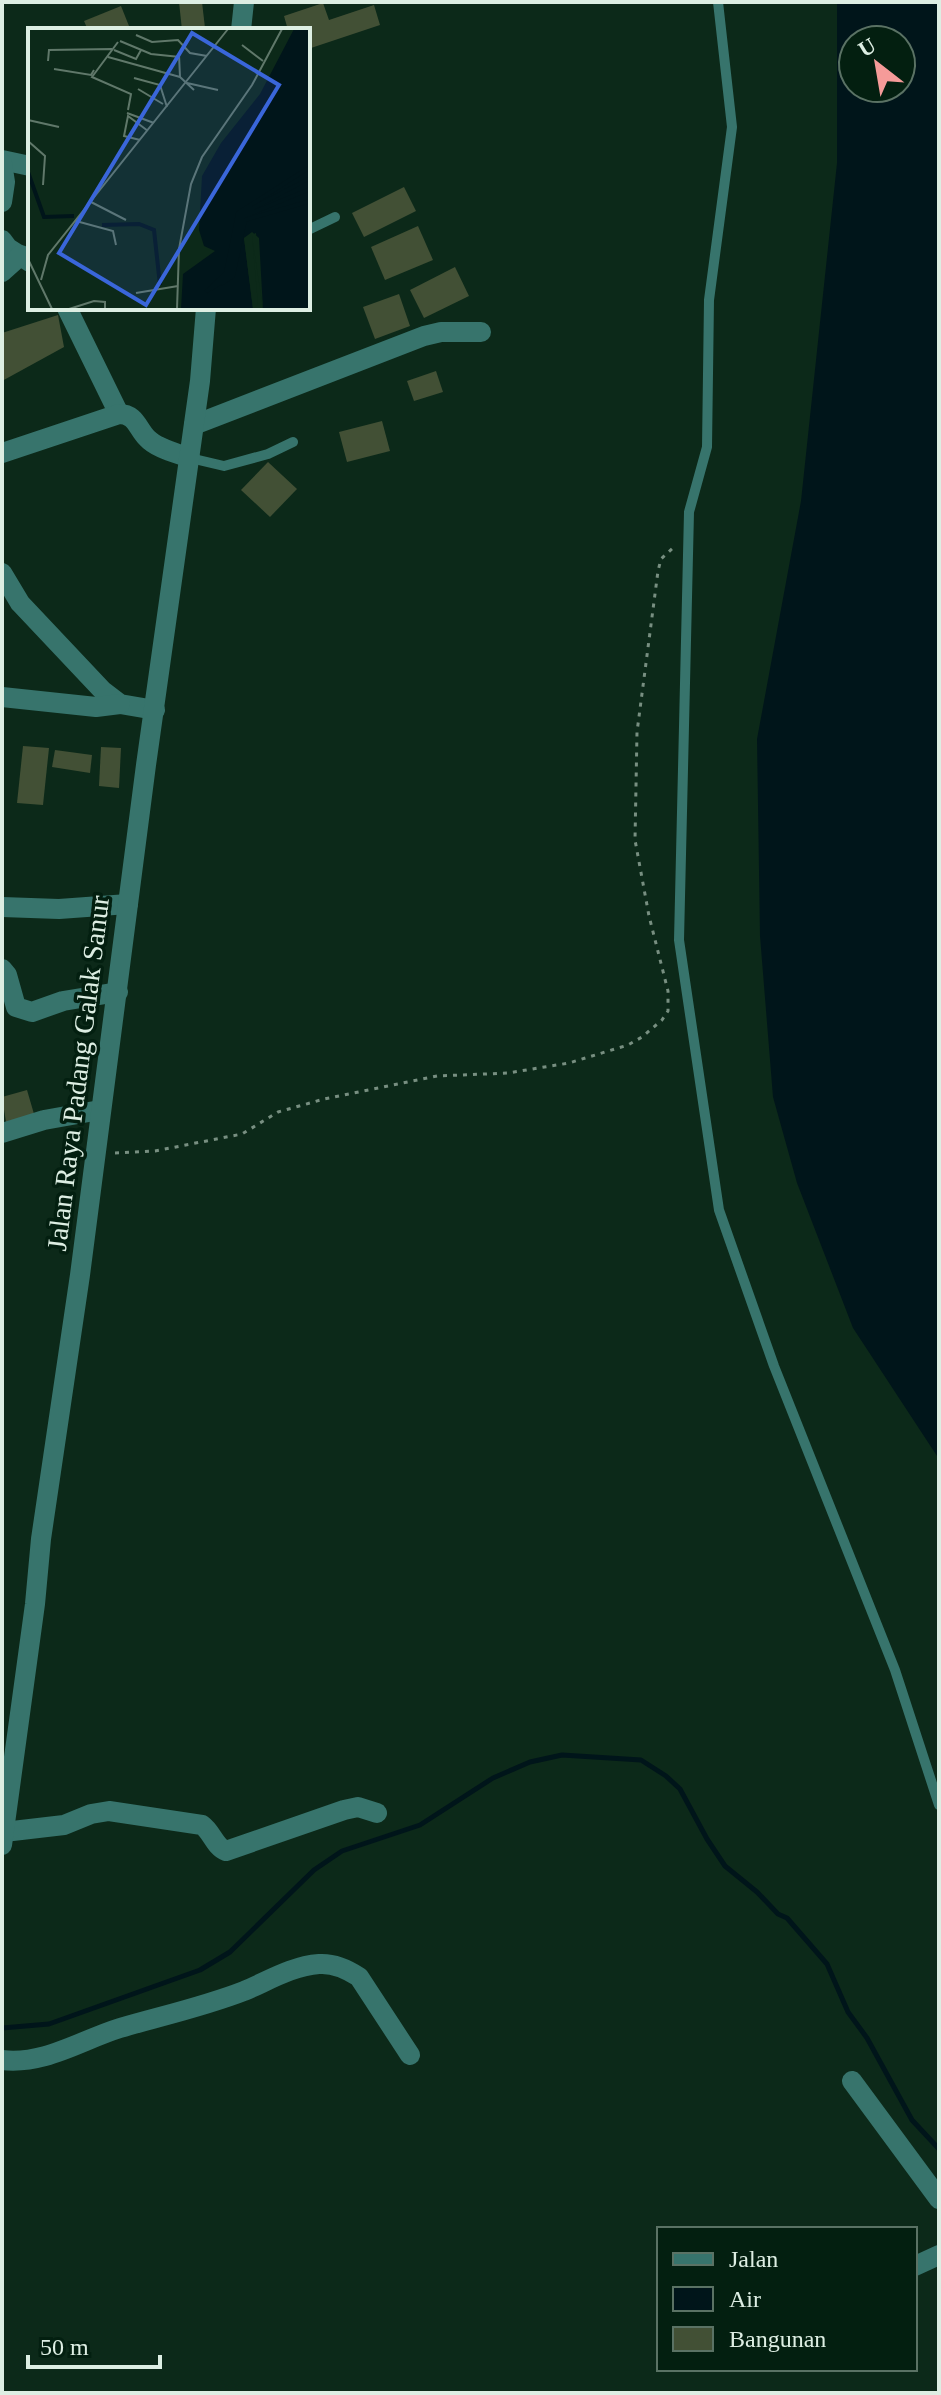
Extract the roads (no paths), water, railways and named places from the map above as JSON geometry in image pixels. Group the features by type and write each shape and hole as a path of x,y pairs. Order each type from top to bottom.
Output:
{"street":[{"path":"241,28 244,2"},
{"path":"2,202 5,182 2,161 28,166"},
{"path":"2,240 25,259 2,272"},
{"path":"68,310 119,414"},
{"name":"Jalan Raya Padang Galak Sanur","path":"3,1838 41,1539 80,1275 190,458 206,310"},
{"path":"194,425 424,336 441,332 481,332"},
{"path":"2,453 119,414 132,417 152,442 190,458"},
{"path":"2,573 20,603 75,663 120,704"},
{"path":"2,697 96,707 120,704 155,710"},
{"path":"2,907 59,909 128,904"},
{"path":"2,969 7,975 16,1007 25,1011 39,1011 63,1001 118,992"},
{"path":"2,1133 44,1120 100,1110"},
{"path":"3,1838 64,1825 91,1814 116,1811 202,1825 220,1849 226,1851 344,1810 358,1807 377,1813"},
{"path":"2,2060 49,2056 117,2029 197,2008 275,1976 321,1963 348,1970 359,1977 410,2055"},
{"path":"852,2081 939,2199"},
{"path":"917,2265 939,2255"}],"lane":[{"path":"718,2 732,127 709,300 707,447 689,512 679,940 719,1210 774,1366 895,1670 939,1805"},
{"path":"310,229 335,217"},
{"path":"190,458 224,466 268,454 293,442"}],"water":[{"path":"837,2 939,2 939,1459 853,1328 797,1183 773,1097 760,936 757,739 801,501 837,163 837,104 917,104 917,24 837,24"}],"waterway":[{"path":"2,2028 49,2024 200,1970 230,1952 314,1870 342,1851 420,1825 493,1778 530,1762 562,1755 641,1760 680,1789 725,1866 778,1914 787,1918 827,1964 848,2012 867,2038 912,2120 939,2149"}]}
